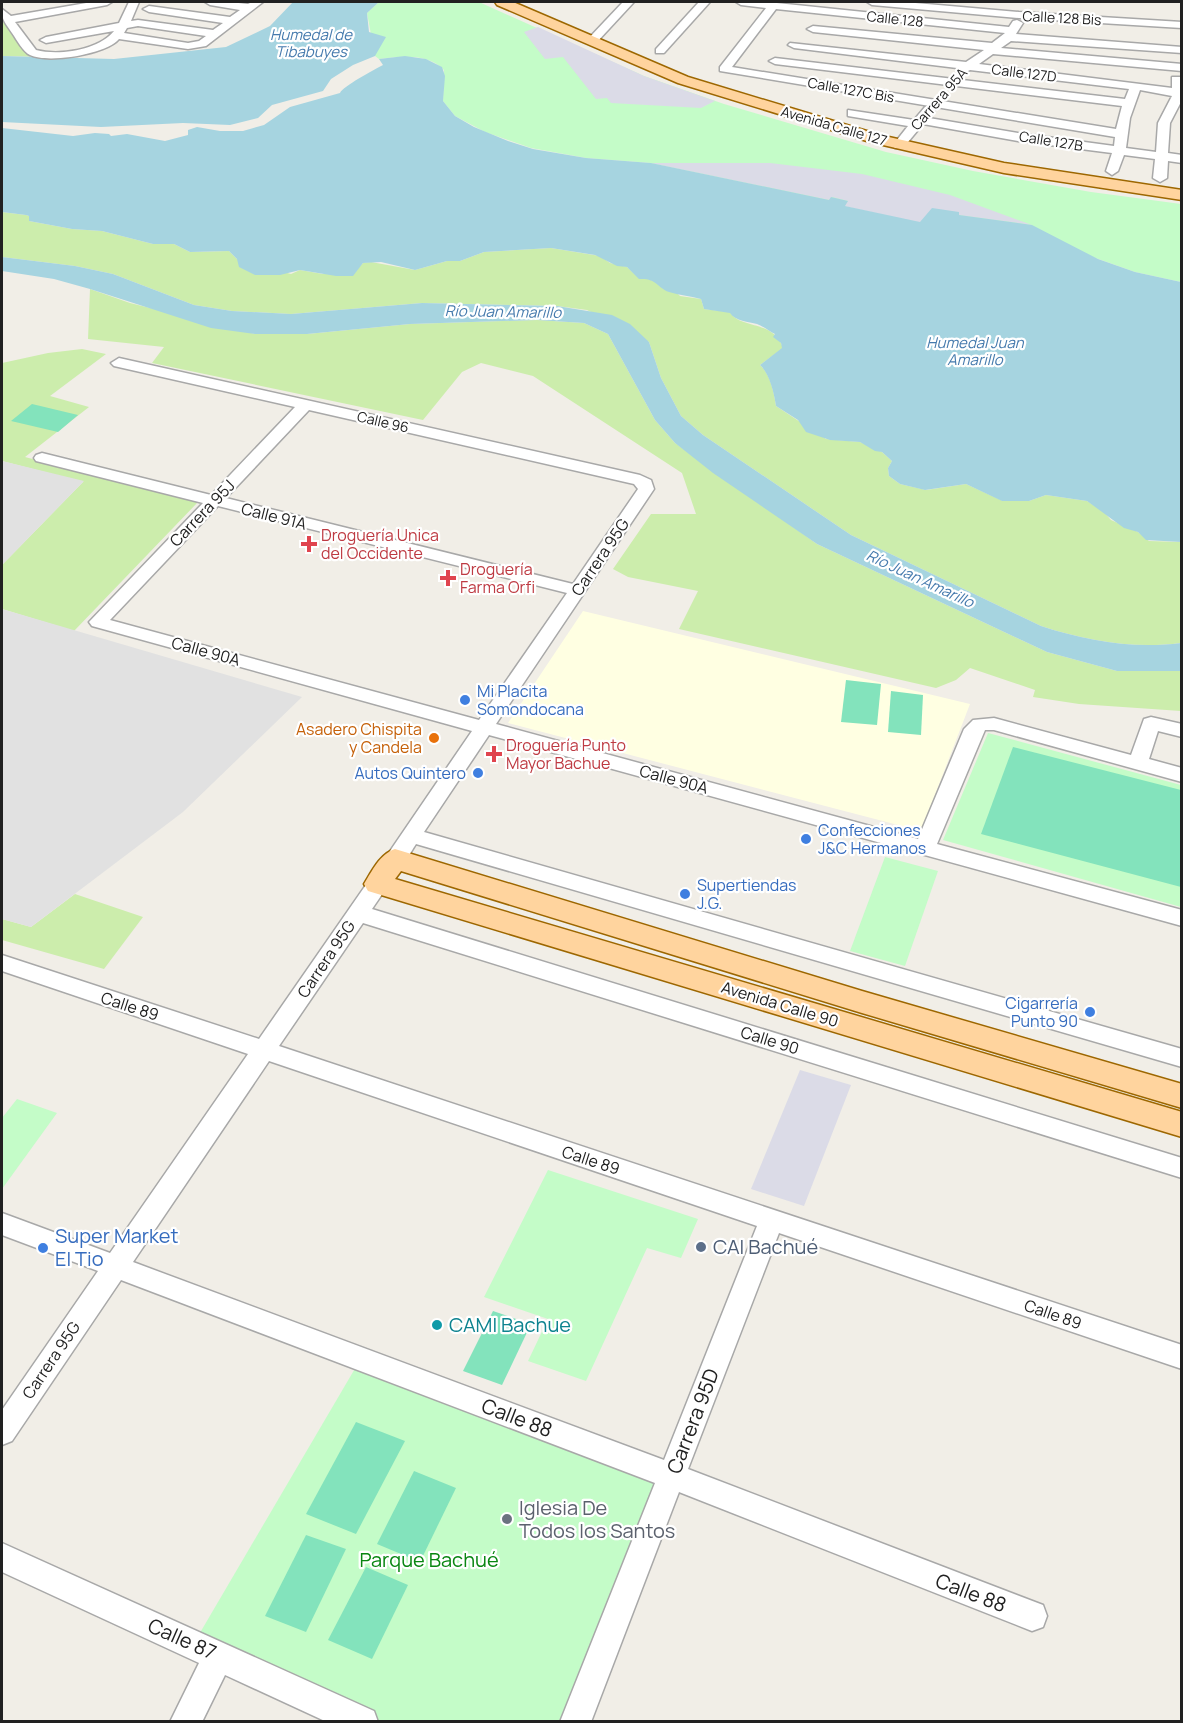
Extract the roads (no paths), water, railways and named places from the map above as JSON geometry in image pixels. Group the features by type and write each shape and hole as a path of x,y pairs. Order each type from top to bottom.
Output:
{"main road":[{"name":"Avenida Calle 127","path":"502,2 596,37"},
{"name":"Avenida Calle 127","path":"527,2 682,80 911,131 1038,165 1182,186"},
{"name":"Avenida Calle 127","path":"911,131 1004,168 1182,195"},
{"name":"Carrera 95G","path":"378,884 395,859"},
{"name":"Avenida Calle 90","path":"395,859 862,1002 1182,1096"},
{"name":"Avenida Calle 90","path":"378,884 1182,1125"}],"street":[{"path":"5,11 107,2"},
{"path":"210,2 254,5"},
{"path":"596,37 629,2"},
{"path":"660,51 705,2"},
{"name":"Calle 128","path":"741,2 1012,34 1175,50"},
{"path":"745,72 775,61 844,2"},
{"name":"Calle 128 Bis","path":"872,2 1019,15 1092,15 1182,25"},
{"path":"1012,34 1021,2"},
{"path":"121,30 197,45 208,41 254,5"},
{"name":"Calle 127C Bis","path":"773,6 724,69 1121,134"},
{"path":"5,11 23,31 32,52 39,55 56,55 110,44 121,30 127,8"},
{"path":"149,9 232,21"},
{"path":"46,40 121,30 145,23 216,34"},
{"path":"813,29 1178,68"},
{"name":"Carrera 95A","path":"911,131 966,66 1012,34"},
{"name":"Calle 127D","path":"794,45 1135,86 1180,94"},
{"path":"1160,178 1164,123 1180,94 1175,50"},
{"name":"Calle 127D","path":"775,61 1131,103"},
{"path":"1112,171 1119,152 1124,117 1131,103 1135,86"},
{"name":"Calle 127B","path":"852,113 911,131 1018,136 1119,152 1182,159"},
{"path":"1075,127 1078,113"},
{"path":"1009,151 1018,136"},
{"name":"Calle 96","path":"119,363 640,480 645,484"},
{"name":"Carrera 95J","path":"98,622 306,405"},
{"name":"Calle 91A","path":"42,458 577,590"},
{"name":"Carrera 95G","path":"395,859 646,489 645,484"},
{"name":"Calle 90A","path":"98,622 1182,918"},
{"path":"1138,763 1151,723 1182,731"},
{"path":"925,848 974,729 980,724 994,724 1182,775"},
{"path":"411,835 1182,1058"},
{"name":"Carrera 95G","path":"2,1432 378,884"},
{"name":"Calle 90","path":"358,913 1182,1168"},
{"name":"Calle 89","path":"2,963 1182,1357"},
{"name":"Carrera 95D","path":"575,1722 772,1220"},
{"name":"Calle 88","path":"2,1224 672,1476 1032,1616"},
{"name":"Calle 87","path":"2,1557 363,1722"},
{"path":"184,1722 219,1655"}],"water":[{"name":"Humedal de Tibabuyes","path":"293,2 379,2 367,13 369,32 386,37 375,56 353,65 331,79 323,91 272,105 258,118 230,125 183,123 101,127 2,122 2,56 114,59 226,47 270,26"},
{"name":"Humedal Juan Amarillo","path":"405,56 426,59 442,67 445,76 443,101 455,116 474,127 533,149 586,158 651,163 829,200 831,197 848,201 845,206 920,222 932,208 959,212 959,215 1032,225 1098,259 1135,272 1181,282 1181,542 1146,540 1138,532 1124,528 1087,501 1046,495 1029,501 1002,501 966,484 925,490 900,484 889,476 888,468 892,461 882,452 875,451 860,442 830,440 806,432 798,420 776,406 771,383 760,365 782,348 781,343 773,337 775,334 757,324 732,316 730,313 704,309 701,299 669,292 653,281 639,279 627,267 617,266 595,255 551,248 484,252 460,261 447,261 415,270 381,262 363,263 353,276 336,276 300,270 280,275 255,275 239,267 237,259 229,251 190,252 174,244 153,244 102,231 72,229 29,221 29,216 26,215 2,212 2,128 73,136 95,133 111,136 127,134 165,141 188,135 188,130 197,127 220,131 243,131 264,125 290,107 340,93 353,82 383,65 379,59"},
{"name":"Río Juan Amarillo","path":"2,257 75,266 113,274 194,305 232,311 291,314 422,303 557,306 612,315 630,324 649,342 661,378 681,416 703,435 851,535 1041,626 1076,636 1110,642 1145,645 1181,643 1181,671 1117,671 1047,652 817,544 713,473 675,443 655,420 608,334 584,323 537,320 410,324 307,334 255,334 211,328 54,279 2,271"}],"place":[{"name":"Droguería Unica del Occidente","path":"309,544"},
{"name":"Droguería Farma Orfi","path":"448,578"},
{"name":"Mi Placita Somondocana","path":"465,700"},
{"name":"Asadero Chispita y Candela","path":"434,738"},
{"name":"Droguería Punto Mayor Bachue","path":"494,754"},
{"name":"Autos Quintero","path":"478,773"},
{"name":"Confecciones J&C Hermanos","path":"806,839"},
{"name":"Supertiendas J.G.","path":"685,894"},
{"name":"Cigarrería Punto 90","path":"1090,1012"},
{"name":"CAI Bachué","path":"701,1247"},
{"name":"Super Market El Tio","path":"43,1248"},
{"name":"CAMI Bachue","path":"437,1325"},
{"name":"Iglesia De Todos los Santos","path":"507,1519"}],"park label":[{"name":"Parque Bachué","path":"429,1560"}]}
